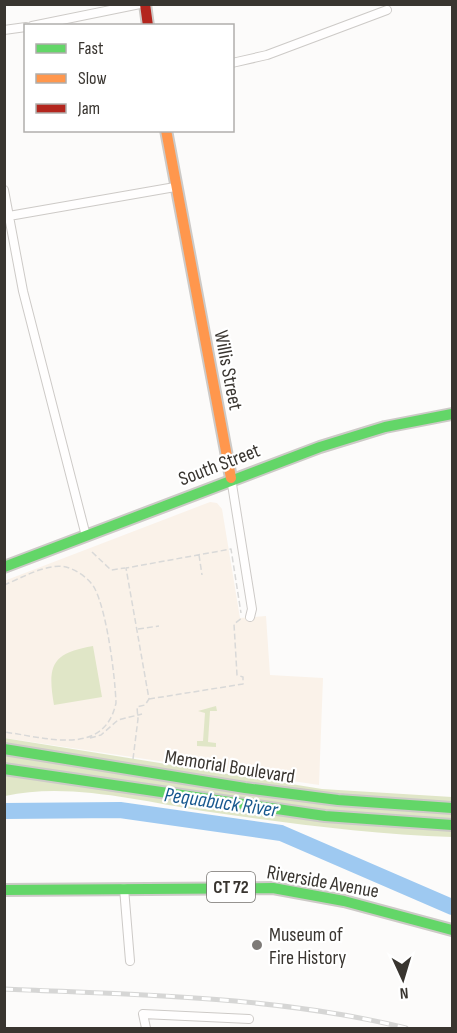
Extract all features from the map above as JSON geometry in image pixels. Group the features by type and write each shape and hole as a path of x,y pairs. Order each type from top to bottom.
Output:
{"main road":[{"path":"142,4 147,24"},
{"name":"Willis Street","path":"166,132 231,478"},
{"name":"South Street","path":"4,567 231,478 379,427 453,414"},
{"name":"Memorial Boulevard","path":"4,749 246,788 338,800 453,808"},
{"name":"Memorial Boulevard","path":"4,769 325,816 453,825"},
{"name":"Riverside Avenue","path":"4,890 273,888 344,901 453,930"}],"street":[{"path":"42,24 142,4"},
{"path":"234,63 267,55 387,10"},
{"path":"4,30 24,27"},
{"path":"9,216 175,187"},
{"path":"4,190 23,291 86,536"},
{"name":"Willis Street","path":"231,478 252,609 250,617"},
{"path":"124,888 130,961"},
{"path":"146,1029 143,1014 249,1019"}],"path":[{"path":"92,552 111,570 231,549 242,618 234,622 237,675 243,677 244,683 173,697 149,699"},
{"path":"198,555 202,575"},
{"path":"4,585 51,567 59,567 81,574 94,587 100,603 116,703 114,714 106,727 87,738"},
{"path":"126,568 149,699 145,705 137,707 133,759"},
{"path":"130,590 134,589"},
{"path":"137,629 159,626"},
{"path":"144,665 149,664"},
{"path":"4,732 69,741 101,735 118,720 142,714"}],"shaded area":[{"path":"210,502 217,503 222,509 240,618 266,616 270,675 323,678 319,785 5,738 4,581"}],"green space":[{"path":"93,646 102,697 54,705 51,680 56,663 69,653"},
{"path":"216,706 217,711 210,711 208,742 216,743 216,747 197,746 197,741 203,741 205,713 198,711"},
{"path":"4,738 322,789 452,797 452,837 296,824 104,794 54,791 5,796"}],"waterway":[{"name":"Pequabuck River","path":"4,811 120,810 281,833 452,907"}],"railway":[{"path":"4,989 257,1003 357,1017 406,1028"}],"traffic: fast":[{"path":"4,567 320,447 385,427 452,414"},
{"path":"4,749 245,788 338,800 452,808"},
{"path":"4,769 325,816 452,825"},
{"path":"4,890 273,888 344,901 452,930"}],"traffic: slow":[{"path":"166,132 231,478"}],"traffic: jam":[{"path":"145,4 148,24"}],"place":[{"name":"Museum of Fire History","path":"257,945"}]}
